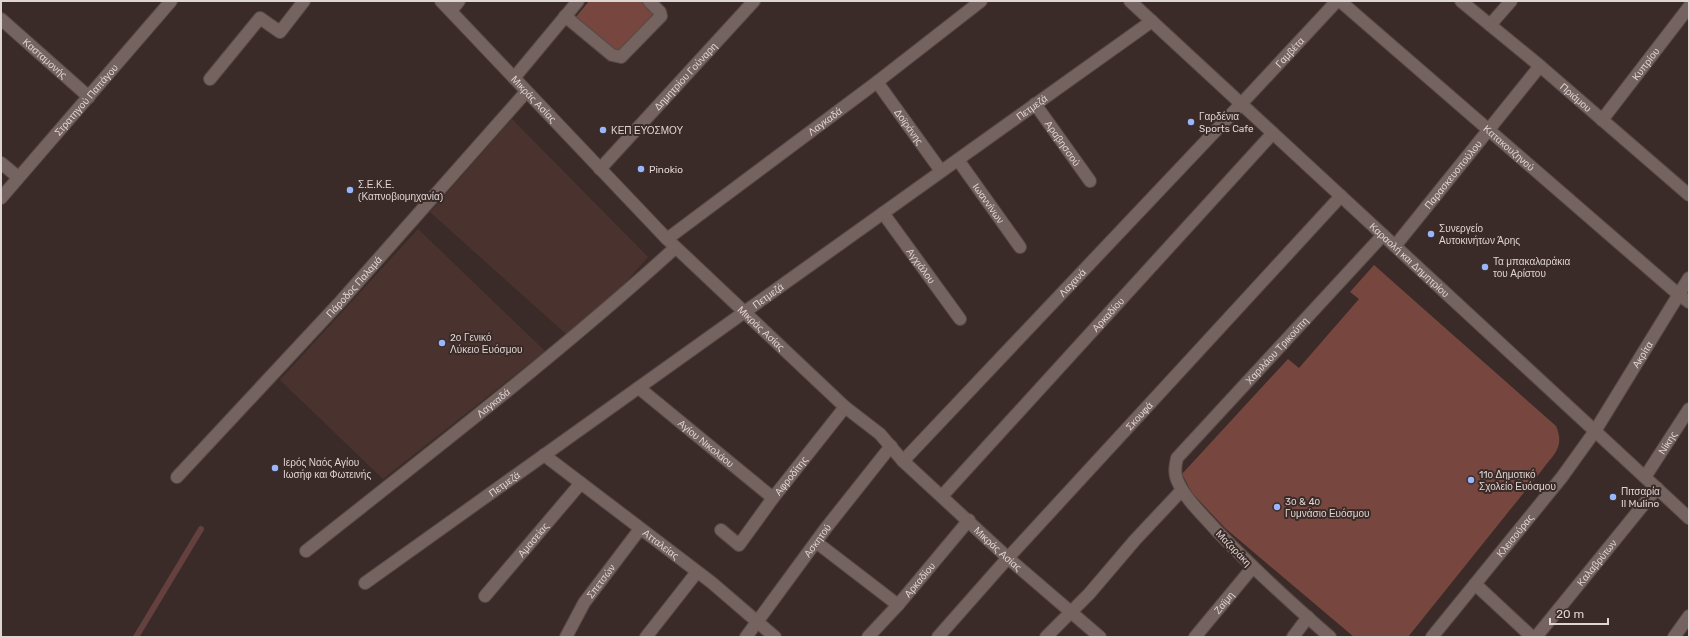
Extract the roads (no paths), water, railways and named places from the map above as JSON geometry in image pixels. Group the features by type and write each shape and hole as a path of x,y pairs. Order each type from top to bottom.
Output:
{"street":[{"name":"Στρατηγού Παπάγου","path":"1,198 171,1"},
{"path":"210,79 260,18 280,32 304,1"},
{"name":"Μικράς Ασίας","path":"441,1 666,239 743,313 845,407 880,434 903,461 969,520 1008,558 1100,637"},
{"path":"450,12 459,1"},
{"path":"514,78 578,1"},
{"name":"Δημητρίου Γούναρη","path":"600,169 754,1"},
{"name":"Λαγκαδά","path":"666,239 877,82 981,1"},
{"name":"Καραολή και Δημητρίου","path":"1130,1 1689,518"},
{"name":"Γαμβέτα","path":"1241,104 1339,1"},
{"name":"Κατακουζηνού","path":"1339,1 1689,302"},
{"name":"Πριάμου","path":"1461,1 1540,66 1689,195"},
{"path":"1490,25 1511,1"},
{"path":"565,16 612,55 619,57 626,53 661,16 660,12 652,2"},
{"name":"Κυπρίου","path":"1602,120 1689,7"},
{"name":"Κασταμονής","path":"1,19 89,97"},
{"name":"Πετμεζά","path":"365,583 1152,21"},
{"name":"Παρασκευοπούλου","path":"1395,246 1540,66"},
{"name":"Δοϊράνης","path":"877,82 941,171"},
{"name":"Πάροδος Παλαμά","path":"177,478 341,301 526,92"},
{"name":"Αραβησσού","path":"1035,104 1090,181"},
{"name":"Λαχανά","path":"903,461 1241,104"},
{"name":"Αρκαδίου","path":"942,496 1273,134"},
{"name":"Ιωαννίνων","path":"958,160 1020,247"},
{"path":"1,163 18,177"},
{"path":"1,177 18,177"},
{"name":"Σκουφά","path":"938,637 1008,558 1341,196"},
{"name":"Αγχιάλου","path":"883,213 960,319"},
{"name":"Χαριλάου Τρικούπη","path":"1175,468 1177,458 1383,235"},
{"name":"Λαγκαδά","path":"306,551 558,350 614,304 676,248"},
{"name":"Ακρίτα","path":"1595,431 1689,278"},
{"name":"Αγίου Νικολάου","path":"639,388 773,498"},
{"name":"Αφροδίτης","path":"721,530 739,545 773,498 845,407"},
{"name":"Νίκης","path":"1644,477 1689,409"},
{"name":"Κλεισούρας","path":"1432,637 1562,477 1595,431"},
{"name":"Ασκητού","path":"746,637 816,542 891,446"},
{"name":"Ατταλείας","path":"544,455 697,572 775,637"},
{"name":"Μαζαράκη","path":"1175,468 1176,478 1182,490 1203,516 1253,567 1330,637"},
{"name":"Αμασείας","path":"485,596 581,483"},
{"name":"Καλαβρύτων","path":"1536,637 1657,488"},
{"path":"1046,637 1182,490"},
{"name":"Αρκαδίου","path":"868,637 898,605 969,520"},
{"name":"Σπετσών","path":"566,637 584,603 640,529"},
{"path":"816,542 898,605"},
{"name":"Ζαϊμη","path":"1195,637 1253,567"},
{"path":"646,637 697,572"},
{"path":"1475,584 1532,637"},
{"path":"1674,637 1689,616"},
{"path":"1292,637 1311,621"}],"waterway":[{"path":"136,637 201,529"}],"place":[{"name":"Γαρδένια Sports Cafe","path":"1191,122"},
{"name":"ΚΕΠ ΕΥΟΣΜΟΥ","path":"603,130"},
{"name":"Pinokio","path":"641,169"},
{"name":"Σ.Ε.Κ.Ε. (Καπνοβιομηχανία)","path":"350,190"},
{"name":"Συνεργείο Αυτοκινήτων Άρης","path":"1431,234"},
{"name":"Τα μπακαλαράκια του Αρίστου","path":"1485,267"},
{"name":"2ο Γενικό Λύκειο Ευόσμου","path":"442,343"},
{"name":"Ιερός Ναός Αγίου Ιωσήφ και Φωτεινής","path":"275,468"},
{"name":"11ο Δημοτικό Σχολείο Ευόσμου","path":"1471,480"},
{"name":"Πιτσαρία Il Mulino","path":"1613,497"},
{"name":"3ο & 4ο Γυμνάσιο Ευόσμου","path":"1277,507"}]}
